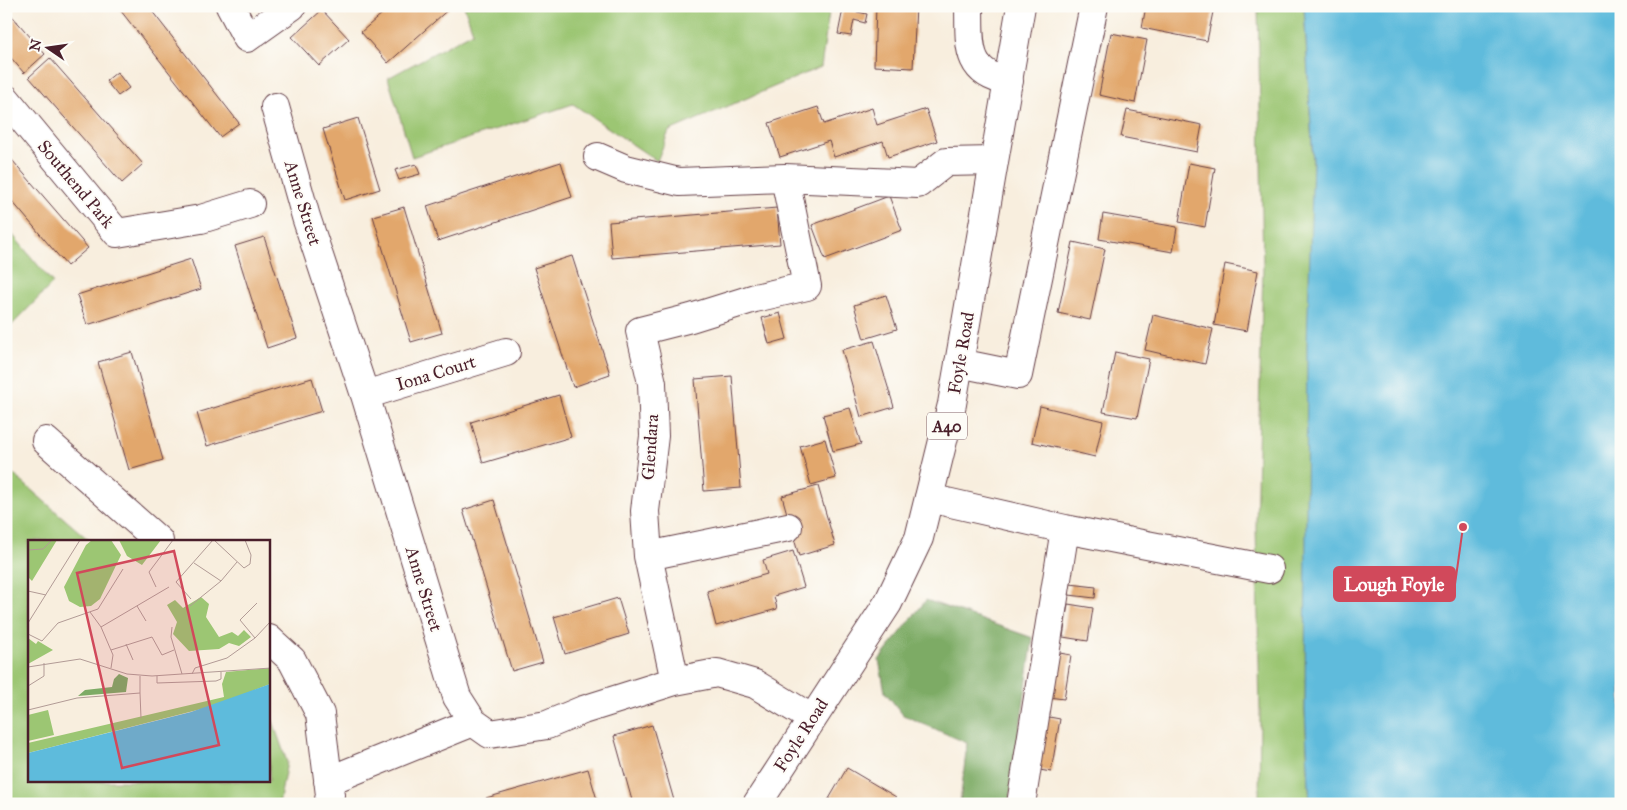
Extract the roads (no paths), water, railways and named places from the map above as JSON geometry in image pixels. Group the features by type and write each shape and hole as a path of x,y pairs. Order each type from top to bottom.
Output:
{"street":[{"path":"230,6 247,38 292,6"},
{"path":"969,6 970,48 977,66 995,79 1009,81"},
{"name":"Foyle Road","path":"757,804 811,718 888,603 919,538 952,404 1021,6"},
{"path":"960,362 1018,374 1094,6"},
{"name":"Southend Park","path":"6,99 117,233 201,218 250,204"},
{"name":"Anne Street","path":"275,106 306,217 365,395 456,697 473,722 490,734 547,725 583,710 675,681 717,673 756,684 811,718"},
{"path":"598,157 626,169 679,182 785,178 918,184 946,162 994,161"},
{"name":"Glendara","path":"675,681 648,556 645,510 654,436 652,383 640,332 755,298 807,286 785,178"},
{"name":"Iona Court","path":"365,395 506,352"},
{"path":"46,441 158,540"},
{"path":"929,498 1065,529 1269,568"},
{"path":"648,556 788,527"},
{"path":"1020,804 1065,529"},
{"path":"270,640 292,660 320,714 328,792 473,722"}],"water":[{"path":"1304,6 1621,6 1621,804 1310,804 1305,710 1307,344 1313,161"}],"place":[{"name":"Lough Foyle","path":"1463,527"}]}
